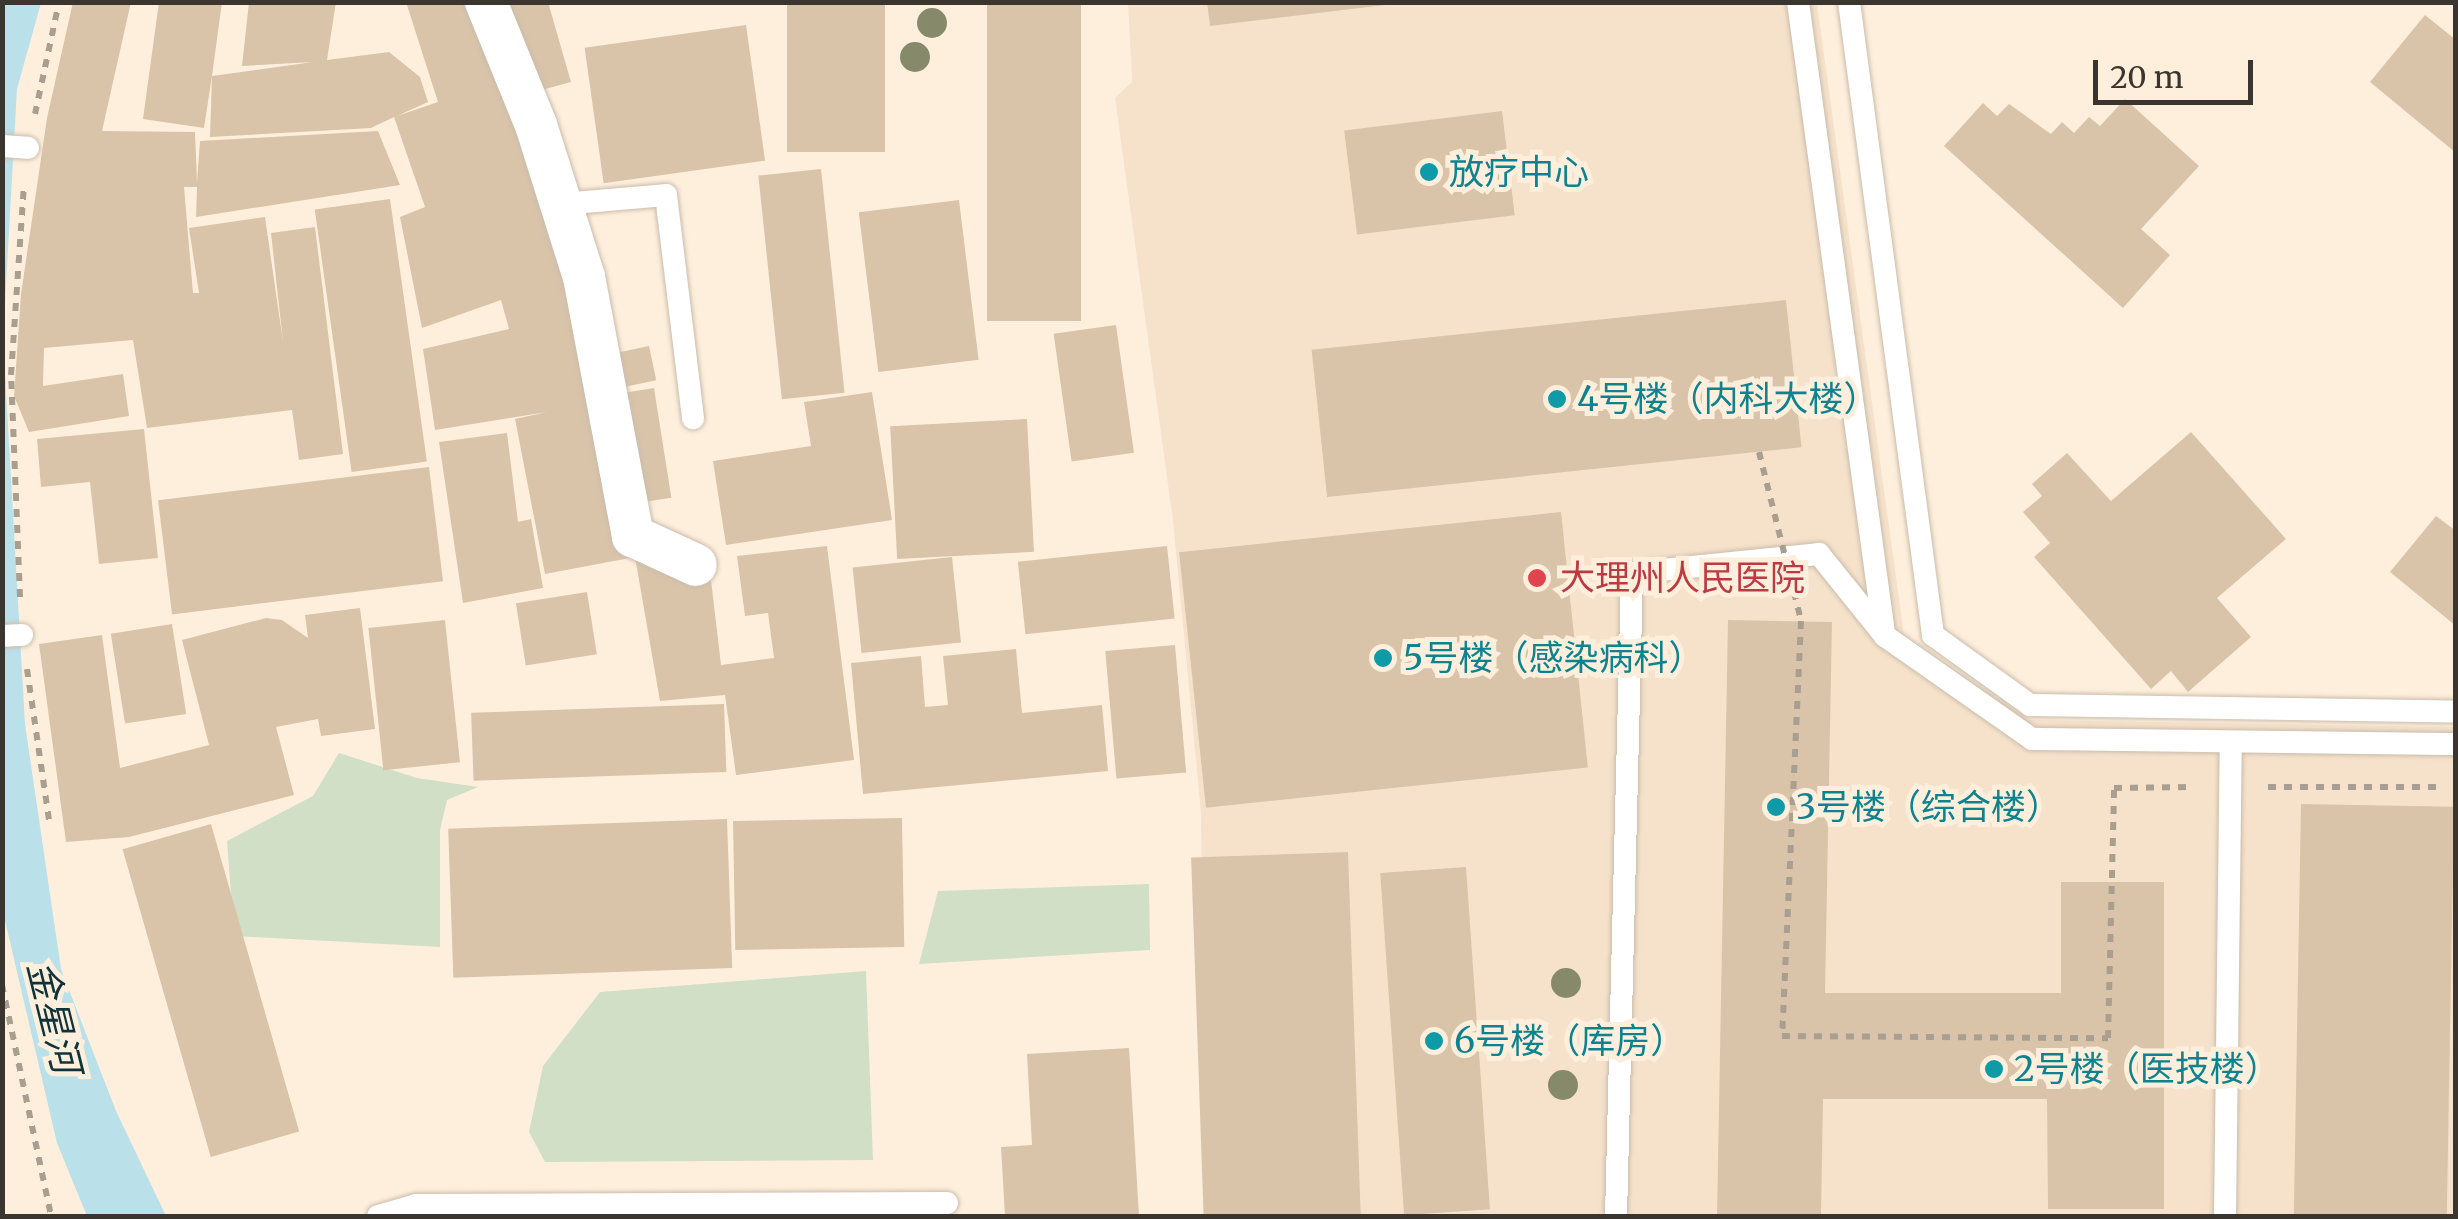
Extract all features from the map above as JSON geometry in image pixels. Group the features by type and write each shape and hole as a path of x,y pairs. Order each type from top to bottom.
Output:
{"street":[{"path":"486,2 584,276 633,536 696,566"}],"lane":[{"path":"1798,2 1885,636"},
{"path":"1849,2 1932,635 2030,705 2456,712"},
{"path":"2,146 28,148"},
{"path":"561,204 666,195 693,418"},
{"path":"1616,1216 1632,573 1819,554 1885,636 2032,739 2456,744"},
{"path":"2225,1216 2230,742"},
{"path":"378,1216 416,1205 948,1203"}],"path":[{"path":"49,820 12,635 10,376 28,148 58,2"},
{"path":"1758,452 1800,621 1782,1036 2108,1038 2111,881"},
{"path":"2,985 52,1216"}],"shaded area":[{"name":"大理州人民医院","path":"1128,3 1817,3 1904,635 2028,720 2455,727 2455,1216 1206,1216 1201,813 1173,521 1115,98 1132,82"}],"green space":[{"path":"339,753 417,778 478,787 447,800 440,830 440,947 234,936 227,841 313,796"},
{"path":"1149,884 1150,950 919,964 938,891"},
{"path":"866,971 873,1160 545,1162 529,1132 543,1066 600,992"}],"water":[{"path":"3,3 41,3 17,89 3,338"},
{"name":"金星河","path":"3,338 25,724 61,969 116,1111 166,1216 87,1216 57,1143 3,912"}],"building":[{"path":"73,2 131,2 102,131 195,132 197,182 200,141 378,131 400,185 196,217 197,187 184,187 193,293 199,293 189,228 265,217 283,342 271,233 315,227 343,454 299,460 292,410 147,428 133,340 44,348 43,386 123,374 129,416 29,432 14,396 21,294 47,118"},
{"path":"159,2 222,2 204,128 143,119"},
{"path":"249,2 336,2 327,60 389,52 420,77 428,102 397,116 438,102 406,2 474,2 562,246 635,557 545,574 515,419 547,412 435,430 423,349 509,329 501,300 422,328 400,217 425,207 394,117 371,128 210,137 212,76 313,62 242,66"},
{"path":"502,2 548,2 571,82 527,94"},
{"path":"787,2 885,2 885,152 787,152"},
{"path":"987,2 1081,2 1081,321 987,321"},
{"path":"1207,2 1385,2 1385,5 1210,26"},
{"path":"2425,15 2456,40 2456,153 2370,82"},
{"path":"746,25 765,161 604,183 585,48"},
{"path":"2125,99 2199,166 2141,229 2170,255 2123,308 1944,146 1983,103 1997,116 2009,104 2051,134 2062,122 2074,133 2089,117 2100,126"},
{"name":"放疗中心","path":"1502,111 1515,215 1357,235 1344,130"},
{"path":"821,169 845,393 782,399 758,176"},
{"path":"390,199 427,461 352,472 315,210"},
{"path":"959,200 979,360 878,372 859,212"},
{"name":"4号楼（内科大楼）","path":"1786,300 1801,447 1327,497 1312,350"},
{"path":"1116,325 1134,453 1072,462 1054,334"},
{"path":"649,346 656,380 611,390 604,356"},
{"path":"654,388 671,498 628,505 611,395"},
{"path":"872,392 892,520 726,545 713,461 811,446 804,402"},
{"path":"1027,419 1034,552 897,559 890,426"},
{"path":"144,429 158,558 99,564 90,482 41,487 37,439"},
{"path":"2191,432 2286,539 2217,598 2251,637 2188,692 2171,671 2151,689 2034,557 2050,543 2023,512 2042,496 2032,484 2067,453 2111,501"},
{"path":"507,433 518,522 531,519 543,588 463,603 439,442"},
{"path":"429,467 443,581 172,614 158,500"},
{"name":"5号楼（感染病科）","path":"1561,512 1588,768 1206,808 1179,552"},
{"path":"2436,516 2456,531 2456,626 2390,572"},
{"path":"827,546 854,760 736,775 725,695 660,701 635,557 711,580 721,665 774,658 768,613 745,616 737,556"},
{"path":"1167,546 1175,619 1025,634 1018,562"},
{"path":"952,557 961,643 862,653 853,567"},
{"path":"587,592 597,654 526,665 516,603"},
{"path":"360,608 375,729 321,736 318,719 276,727 294,795 129,837 66,842 39,644 102,635 120,768 209,745 182,640 266,618 282,620 308,638 305,615"},
{"path":"445,620 460,762 383,770 368,628"},
{"path":"1728,620 1832,622 1825,993 2061,993 2061,882 2164,882 2164,1209 2048,1209 2047,1099 1823,1099 1821,1216 1717,1216"},
{"path":"172,624 186,714 125,724 111,634"},
{"path":"1175,645 1186,773 1116,779 1105,651"},
{"path":"1016,649 1022,713 1102,705 1108,771 863,794 851,663 921,656 925,707 948,705 943,656"},
{"path":"724,704 726,772 474,781 471,713"},
{"path":"2301,804 2454,807 2447,1216 2294,1216"},
{"path":"902,818 904,947 735,950 733,821"},
{"path":"727,819 732,968 453,978 448,829"},
{"path":"211,824 299,1132 211,1157 123,849"},
{"path":"1348,852 1361,1216 1204,1216 1191,857"},
{"name":"6号楼（库房）","path":"1466,867 1490,1209 1404,1215 1380,873"},
{"path":"1129,1048 1139,1216 1005,1216 1001,1147 1032,1145 1027,1054"}],"place":[{"name":"放疗中心","path":"1429,172"},
{"name":"4号楼（内科大楼）","path":"1557,399"},
{"name":"大理州人民医院","path":"1537,578"},
{"name":"5号楼（感染病科）","path":"1383,658"},
{"name":"3号楼（综合楼）","path":"1776,807"},
{"name":"6号楼（库房）","path":"1434,1041"},
{"name":"2号楼（医技楼）","path":"1994,1069"}]}
